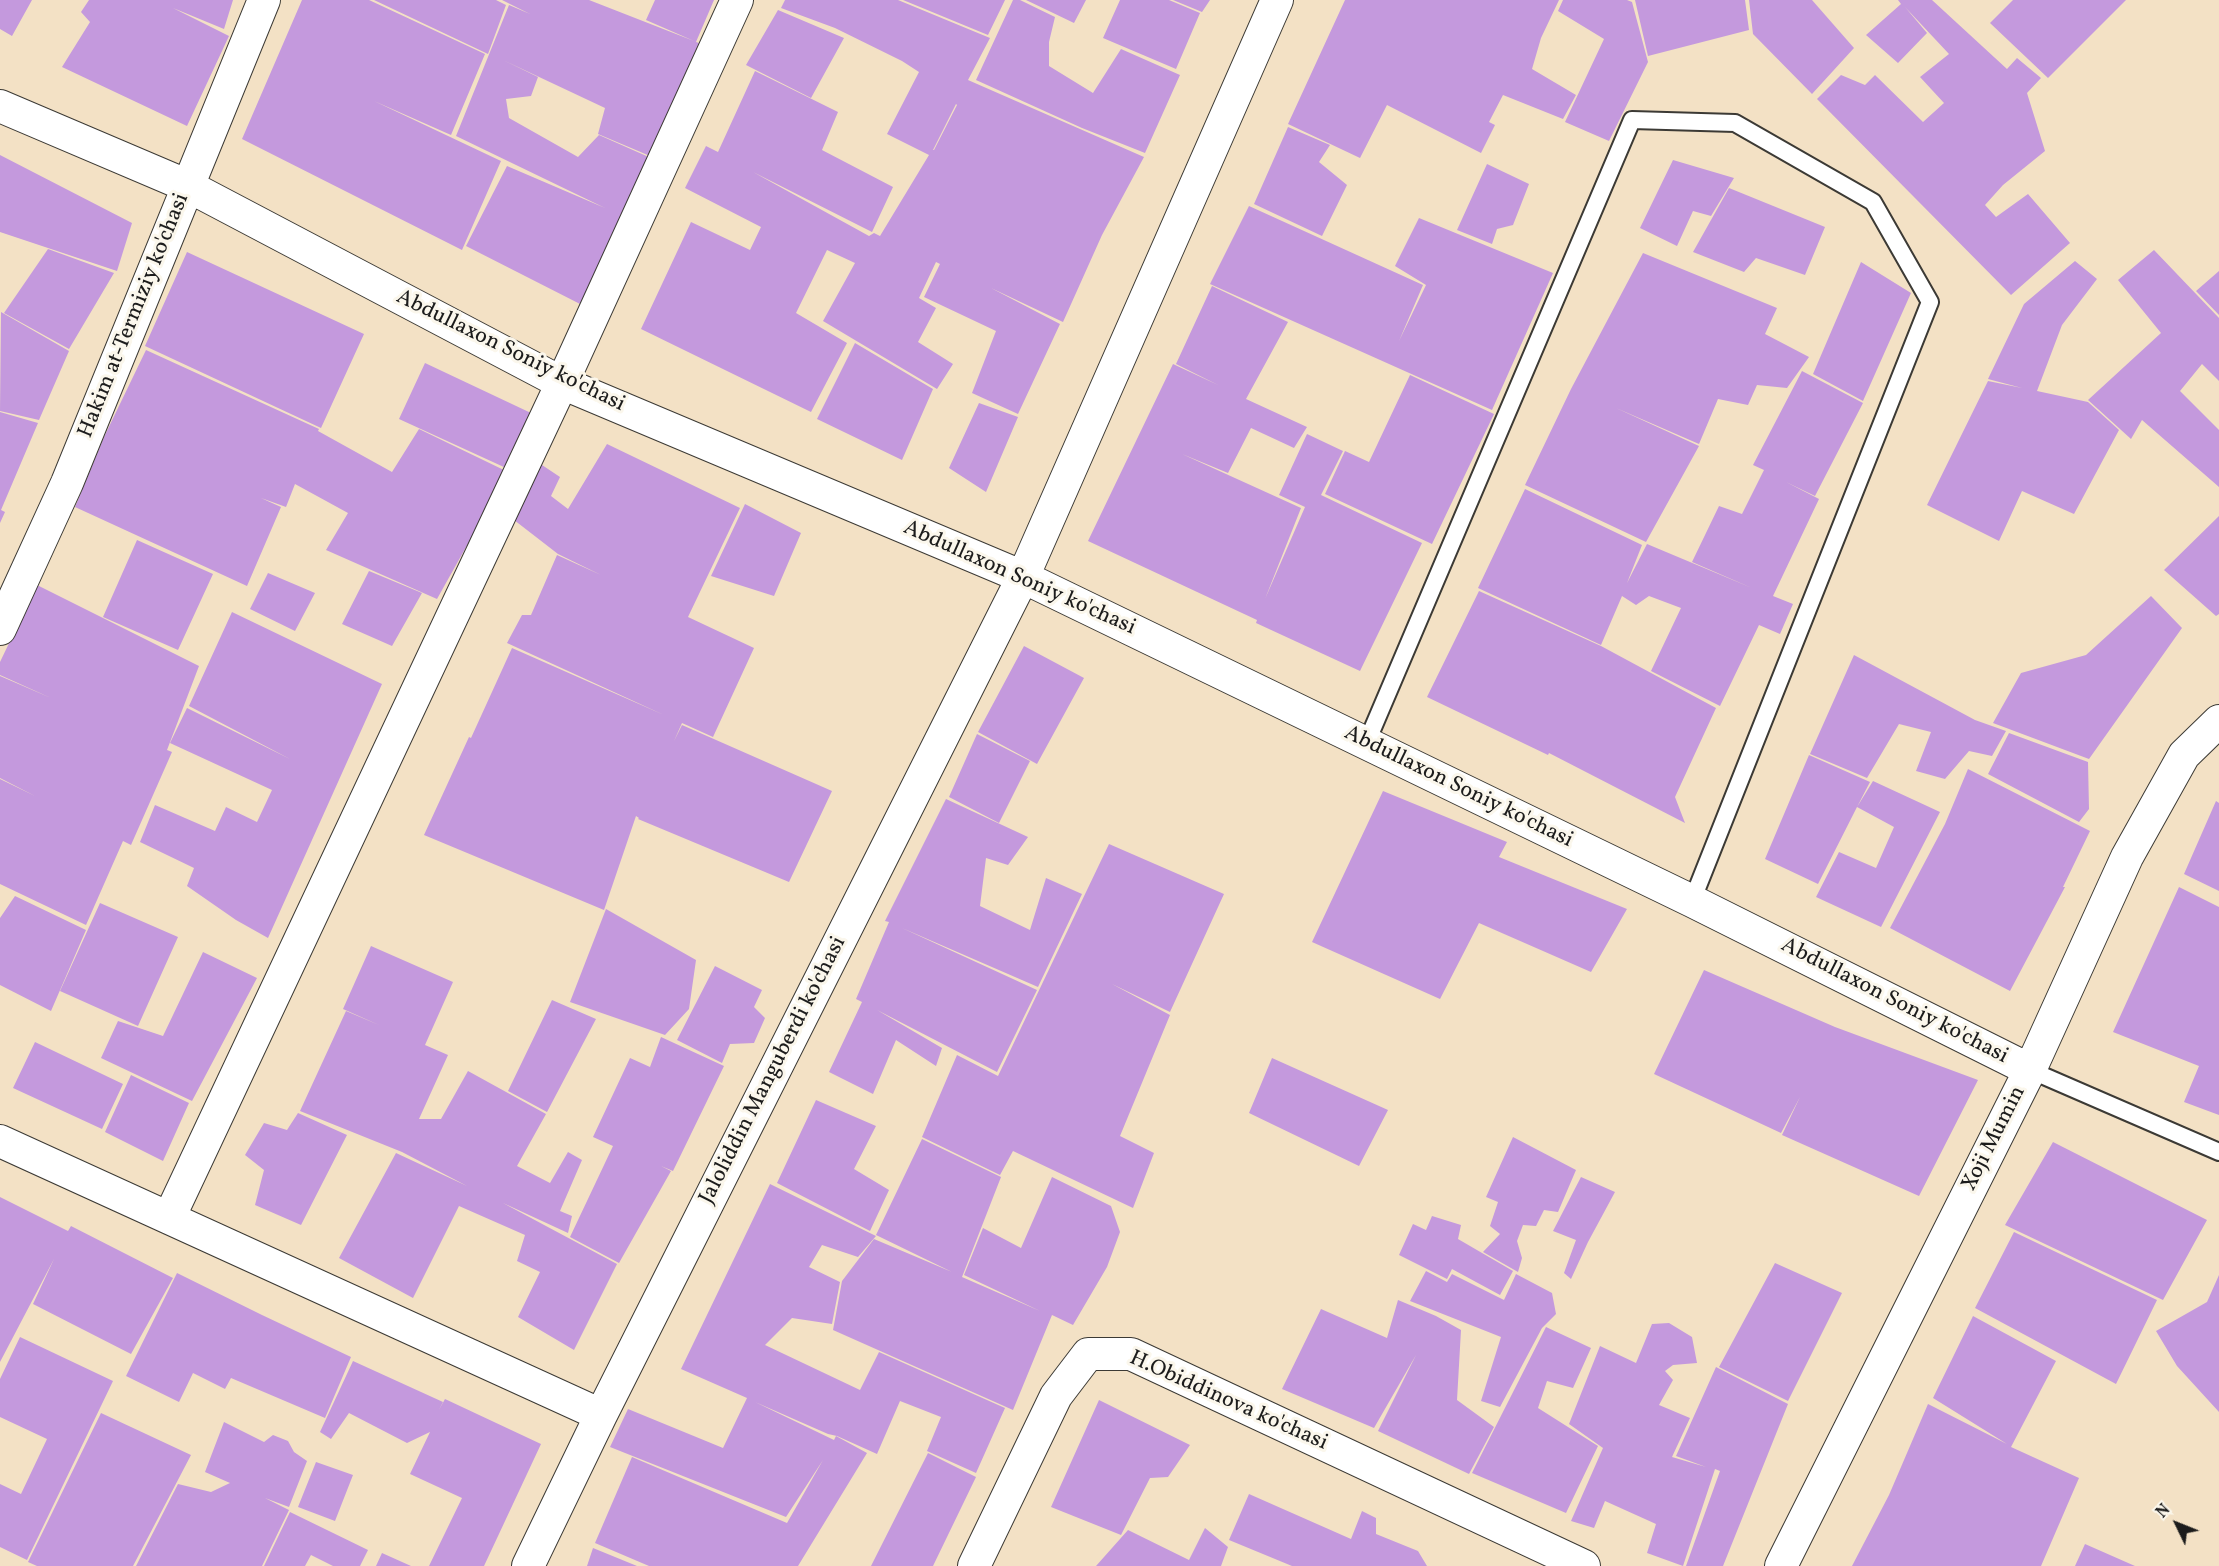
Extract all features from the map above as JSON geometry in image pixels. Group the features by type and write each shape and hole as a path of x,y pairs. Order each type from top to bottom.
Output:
{"street":[{"name":"Hakim at-Termiziy ko'chasi","path":"0,629 67,483 264,0"},
{"path":"169,1218 562,383 737,0"},
{"name":"Jaloliddin Manguberdi ko'chasi","path":"528,1566 601,1415 1023,577 1277,0"},
{"name":"Abdullaxon Soniy ko'chasi","path":"0,106 188,186 562,383 1023,577 1692,901 2030,1070"},
{"name":"Xoji Mumin","path":"1781,1566 2030,1070 2127,857 2184,755 2219,721"},
{"path":"0,1141 601,1415"},
{"name":"H.Obiddinova ko'chasi","path":"974,1566 1056,1396 1088,1354 1131,1354 1584,1566"}],"lane":[{"path":"1366,744 1632,120 1735,123 1873,202 1930,302 1692,901"},
{"path":"2030,1070 2219,1152"}],"building":[{"path":"0,0 32,0 12,36 0,29"},
{"path":"89,0 233,0 224,29 173,8 229,36 187,126 62,67 90,22 81,12"},
{"path":"302,0 369,0 485,54 451,135 374,101 501,161 462,250 242,139"},
{"path":"374,0 496,0 506,5 488,54"},
{"path":"502,0 589,0 694,41 646,20 655,0 714,0 696,42 699,43 650,156 598,134 605,108 503,60 538,77 531,96 506,99 509,118 578,157 599,135 651,158 584,306 466,246 507,166 605,208 456,136 509,5 530,14"},
{"path":"785,0 898,0 990,38 968,80 1144,157 1102,235 1063,322 991,288 1060,324 1018,414 972,393 996,331 924,297 940,264 936,262 919,298 936,308 918,342 953,364 937,389 823,321 855,263 827,250 796,313 847,343 811,412 641,329 691,222 750,250 761,227 685,188 706,146 718,152 755,71 838,112 822,150 893,187 872,232 753,172 869,236 874,233 880,236 929,155 887,134 919,72 902,61 835,28 781,8","holes":["956,104 934,150 933,150"]},
{"path":"903,0 1005,0 988,35"},
{"path":"1013,0 1020,0 1055,17 1049,42 1049,66 1093,93 1121,49 1180,75 1145,153 1082,128 976,80"},
{"path":"1026,0 1086,0 1074,23"},
{"path":"1120,0 1169,0 1200,13 1176,69 1103,38"},
{"path":"1173,0 1210,0 1202,12"},
{"path":"1345,0 1559,0 1541,38 1532,69 1576,95 1563,119 1503,95 1489,122 1495,125 1481,153 1387,105 1360,158 1288,124"},
{"path":"1563,0 1627,0 1632,2 1648,62 1609,141 1565,122 1604,39 1558,11"},
{"path":"1635,0 1745,0 1749,30 1648,56"},
{"path":"1749,0 1812,0 1854,48 1812,94 1753,34"},
{"path":"1898,0 1932,0 2007,69 2017,58 2041,78 2027,93 2045,151 2003,185 1985,205 1996,217 2028,194 2070,243 2011,295 1817,99 1841,75 1865,85 1875,75 1923,122 1944,103 1920,77 1949,54 1905,7 1927,33 1898,63 1866,35 1901,4"},
{"path":"2013,0 2126,0 2048,78 1990,23"},
{"path":"778,10 844,38 811,98 746,65"},
{"path":"1288,127 1330,145 1319,162 1347,185 1322,236 1254,204"},
{"path":"0,155 132,223 117,271 0,232"},
{"path":"1673,160 1734,178 1711,216 1693,211 1677,246 1640,228"},
{"path":"1487,164 1529,184 1513,225 1497,229 1492,244 1457,230"},
{"path":"1729,188 1825,227 1805,275 1756,258 1744,272 1693,252"},
{"path":"1249,206 1423,285 1399,341 1426,285 1395,266 1419,218 1553,273 1492,410 1210,284"},
{"path":"48,249 114,273 69,349 4,313"},
{"path":"2154,250 2219,318 2219,381 2202,364 2180,391 2219,430 2219,487 2142,420 2131,439 2088,400 2161,333 2118,280"},
{"path":"187,252 364,334 321,428 145,346"},
{"path":"1643,253 1777,308 1765,334 1809,357 1787,388 1757,385 1748,405 1718,399 1699,444 1616,408 1699,446 1646,542 1525,485 1571,389"},
{"path":"2075,261 2097,279 2062,325 2037,391 2088,402 2119,430 2074,514 2022,491 1999,541 1927,505 1988,381 2022,388 1988,379 2024,304"},
{"path":"1861,262 1911,293 1863,401 1813,374"},
{"path":"2219,271 2219,315 2196,291"},
{"path":"1212,286 1288,322 1246,399 1307,427 1294,448 1251,428 1228,473 1182,454 1301,508 1265,599 1305,507 1279,495 1307,434 1343,451 1321,495 1422,543 1360,671 1088,541 1173,364 1218,385 1176,364"},
{"path":"1,312 69,351 39,420 0,411"},
{"path":"855,343 933,389 902,460 817,419"},
{"path":"146,350 319,429 318,431 392,472 419,429 508,472 437,599 326,550 348,513 295,484 286,507 261,498 281,507 247,586 75,507 104,437"},
{"path":"425,363 531,413 506,468 399,419"},
{"path":"1802,371 1863,403 1815,496 1786,482 1819,499 1773,596 1793,604 1780,634 1759,625 1720,706 1651,671 1681,608 1649,596 1636,605 1622,596 1601,645 1478,588 1525,489 1642,545 1627,583 1647,544 1752,588 1692,562 1719,506 1742,514 1764,470 1753,465"},
{"path":"1410,375 1494,414 1432,544 1325,494 1345,451 1369,462"},
{"path":"979,403 1018,417 986,492 949,468"},
{"path":"0,412 38,423 1,510 5,512 0,523"},
{"path":"607,444 740,508 688,617 754,648 713,737 682,723 674,741 682,725 832,791 789,882 638,819 636,816 604,910 424,835 512,648 664,715 507,643 522,615 531,615 557,555 601,575 558,554 505,513 536,461 560,477 551,496 568,509"},
{"path":"745,504 801,533 774,596 711,576"},
{"path":"2219,516 2219,614 2216,616 2164,570"},
{"path":"137,540 213,574 178,650 103,617"},
{"path":"369,571 422,593 392,646 342,624"},
{"path":"268,573 315,593 295,631 250,609"},
{"path":"37,585 199,666 167,750 172,752 131,845 123,841 86,925 0,884 0,779 35,796 0,778 0,676 51,698 0,675 0,662"},
{"path":"1479,591 1601,646 1716,708 1675,797 1685,823 1549,753 1548,755 1427,697"},
{"path":"2151,596 2182,628 2089,759 1993,723 2021,673 2086,655"},
{"path":"232,612 382,684 268,938 236,920 187,886 194,868 140,842 155,805 215,831 226,807 257,822 272,790 170,743 187,708 290,759 189,706"},
{"path":"1024,646 1084,678 1037,764 978,732"},
{"path":"1854,655 1975,720 2006,731 1992,756 1969,751 1945,779 1916,771 1931,732 1899,724 1867,778 1810,754"},
{"path":"2009,733 2088,762 2089,809 2079,822 1988,774"},
{"path":"977,734 1030,761 999,823 949,797"},
{"path":"1809,755 1870,782 1818,884 1765,859"},
{"path":"1968,769 2090,831 2063,887 2065,887 2010,991 1890,928 1945,824"},
{"path":"1873,781 1940,812 1881,927 1816,897 1839,852 1876,868 1894,827 1857,807"},
{"path":"1383,791 1507,842 1499,857 1627,909 1591,972 1479,923 1440,999 1312,942"},
{"path":"946,799 1028,837 1008,865 986,858 980,906 1030,930 1046,878 1082,894 1038,987 902,928 1037,990 997,1072 877,1010 942,1048 936,1066 896,1040 873,1094 829,1072 862,1002 856,999 889,922 885,921"},
{"path":"2216,801 2219,803 2219,891 2184,874"},
{"path":"1109,844 1224,894 1170,1012 1112,984 1170,1015 1120,1136 1154,1153 1133,1208 1013,1151 1000,1175 922,1137 957,1055 998,1076"},
{"path":"2179,887 2219,907 2219,1115 2184,1102 2199,1066 2113,1032"},
{"path":"15,896 86,930 51,1011 0,985 0,918"},
{"path":"100,903 178,937 138,1026 60,991"},
{"path":"606,909 696,960 689,1009 665,1035 570,1002"},
{"path":"371,946 453,982 425,1045 448,1055 419,1119 441,1119 468,1071 546,1114 517,1166 550,1183 568,1152 582,1160 560,1211 572,1216 568,1233 503,1203 617,1264 574,1350 518,1317 540,1272 517,1261 525,1235 459,1206 413,1298 339,1258 396,1153 467,1186 402,1152 300,1111 346,1011 379,1025 343,1009"},
{"path":"203,952 257,978 192,1101 101,1058 118,1021 163,1036"},
{"path":"715,966 762,990 754,1007 765,1018 754,1043 730,1044 722,1063 677,1040"},
{"path":"1704,970 1835,1027 1978,1080 1919,1196 1782,1135 1800,1097 1781,1133 1654,1074"},
{"path":"552,1000 596,1019 547,1112 508,1091"},
{"path":"661,1037 724,1066 673,1171 661,1166 671,1171 619,1263 570,1237 613,1146 593,1137 630,1058 650,1067"},
{"path":"35,1042 123,1084 102,1129 13,1088"},
{"path":"1272,1058 1388,1110 1359,1166 1249,1113"},
{"path":"131,1075 189,1103 163,1161 105,1132"},
{"path":"816,1100 876,1126 854,1169 889,1190 870,1231 777,1183"},
{"path":"298,1113 347,1135 301,1225 255,1205 264,1170 245,1155 264,1123 287,1130"},
{"path":"1513,1137 1576,1170 1558,1212 1544,1210 1536,1226 1523,1225 1517,1241 1522,1258 1518,1272 1483,1252 1500,1234 1490,1226 1498,1202 1486,1197"},
{"path":"922,1139 1001,1177 962,1277 1040,1311 964,1275 983,1228 1021,1248 1052,1177 1111,1206 1120,1232 1107,1267 1073,1325 1052,1315 1013,1410 833,1330 842,1281 874,1239 952,1272 876,1235"},
{"path":"2053,1142 2207,1220 2163,1300 2005,1225"},
{"path":"1581,1177 1615,1192 1571,1279 1564,1273 1576,1240 1553,1231"},
{"path":"770,1184 876,1236 858,1257 822,1245 809,1267 840,1282 832,1324 792,1318 765,1345 860,1390 879,1352 1005,1408 976,1473 927,1451 941,1417 900,1401 877,1454 837,1436 755,1402 834,1440 836,1436 867,1453 798,1566 649,1566 595,1543 632,1457 787,1523 823,1460 786,1517 610,1447 628,1409 723,1448 747,1398 681,1369"},
{"path":"0,1197 68,1231 71,1226 173,1278 131,1354 33,1304 54,1259 0,1362"},
{"path":"1432,1216 1461,1225 1458,1239 1513,1271 1500,1295 1452,1269 1447,1279 1399,1255 1413,1224 1426,1230"},
{"path":"2014,1232 2157,1300 2116,1384 1975,1308"},
{"path":"1775,1263 1842,1293 1788,1401 1719,1367"},
{"path":"1426,1271 1447,1282 1452,1274 1504,1300 1516,1274 1552,1293 1556,1314 1542,1328 1500,1407 1481,1401 1501,1337 1410,1301"},
{"path":"177,1273 351,1357 325,1418 231,1378 225,1389 193,1373 179,1402 126,1376"},
{"path":"2219,1275 2219,1412 2177,1366 2156,1331 2207,1302"},
{"path":"1398,1300 1436,1316 1461,1330 1457,1400 1494,1427 1469,1474 1378,1431 1416,1355 1374,1428 1282,1389 1321,1309 1387,1338"},
{"path":"1973,1316 2056,1361 2011,1447 2079,1478 2041,1566 1852,1566 1889,1495 1928,1404 2007,1444 1933,1398"},
{"path":"1669,1323 1692,1337 1697,1363 1673,1365 1665,1371 1673,1380 1659,1405 1690,1418 1672,1457 1706,1467 1676,1456 1716,1367 1788,1404 1723,1566 1686,1566 1720,1471 1715,1469 1683,1566 1647,1553 1656,1524 1605,1501 1594,1528 1571,1521 1603,1448 1569,1424 1600,1346 1636,1363 1652,1324"},
{"path":"1546,1327 1591,1348 1573,1388 1547,1381 1538,1408 1598,1446 1566,1513 1472,1473"},
{"path":"20,1337 113,1381 27,1560 0,1547 0,1484 21,1494 47,1439 0,1417 0,1379"},
{"path":"353,1361 443,1402 439,1410 445,1399 541,1444 484,1566 429,1566 462,1498 410,1474 430,1432 407,1443 349,1413 331,1439 320,1432"},
{"path":"1099,1400 1190,1445 1168,1477 1150,1478 1121,1535 1051,1507"},
{"path":"101,1413 191,1455 133,1566 37,1566 28,1562"},
{"path":"224,1422 264,1442 273,1435 288,1441 294,1452 307,1461 289,1507 265,1498 289,1510 262,1566 136,1566 178,1484 211,1492 230,1483 205,1472"},
{"path":"928,1453 976,1477 933,1566 871,1566"},
{"path":"316,1462 353,1475 335,1521 298,1507"},
{"path":"1249,1494 1351,1539 1362,1511 1376,1518 1376,1534 1418,1551 1427,1566 1292,1566 1229,1540"},
{"path":"290,1512 368,1550 360,1566 333,1566 311,1555 305,1566 264,1566"},
{"path":"1205,1528 1228,1547 1221,1566 1096,1566 1128,1530 1189,1560"},
{"path":"2085,1544 2135,1566 2075,1566"},
{"path":"593,1548 637,1566 587,1566"},
{"path":"382,1553 411,1566 376,1566"}]}
